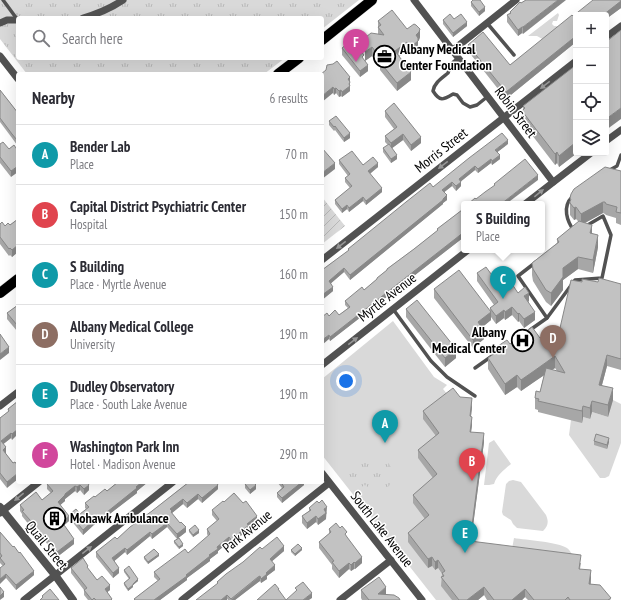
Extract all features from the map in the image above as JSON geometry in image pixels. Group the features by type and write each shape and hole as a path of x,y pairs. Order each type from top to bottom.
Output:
{"main road":[{"path":"324,38 372,0"},
{"path":"281,72 296,60"},
{"path":"0,293 16,281"}],"street":[{"path":"91,16 123,0"},
{"name":"Robin Street","path":"414,0 553,182"},
{"path":"453,50 516,0"},
{"path":"0,23 7,20 16,19"},
{"path":"609,35 621,26"},
{"path":"0,56 16,76"},
{"name":"Morris Street","path":"324,258 573,63"},
{"path":"609,139 621,130"},
{"path":"529,201 586,156"},
{"name":"Myrtle Avenue","path":"324,363 464,253"},
{"path":"0,406 16,394"},
{"name":"South Lake Avenue","path":"324,476 422,600"},
{"name":"Park Avenue","path":"182,600 329,483"},
{"path":"1,510 35,484"},
{"path":"24,600 170,484"},
{"name":"Quail Street","path":"1,510 55,575 73,600"},
{"path":"340,600 391,560"}],"lane":[{"path":"2,0 16,18"},
{"path":"487,23 514,55"},
{"path":"459,58 453,61 448,73 436,82 432,91 441,99 453,94 457,95 463,103 470,107 476,105 488,96"},
{"path":"605,174 617,166 621,155"},
{"path":"569,236 575,232 570,224 567,214 567,206 574,195"},
{"path":"524,334 547,318 575,280 602,278 611,235 602,216 583,228"},
{"path":"541,258 518,276 547,318"},
{"path":"393,309 431,361 447,377 475,396"},
{"path":"475,368 499,352"}],"green space":[{"path":"0,0 359,0 324,27 324,16 16,16 16,60 0,39"},
{"path":"558,13 559,15 557,21 553,21 552,24 557,26 559,29 544,40 537,36 528,36"},
{"path":"16,60 282,60 267,72 25,72"},
{"path":"324,200 345,226 324,242"},
{"path":"393,321 434,377 447,385 443,389 448,395 439,441 437,483 429,524 428,568 432,566 435,570 438,568 445,579 452,600 436,600 324,458 324,377"},
{"path":"613,400 621,404 621,443 609,476 600,478 569,435 571,420 583,417 590,419 592,412 608,417"},
{"path":"494,440 511,464 499,475 494,484 484,485 489,443"},
{"path":"364,453 373,461 379,459 387,462 392,469 393,478 391,482 388,487 381,491 369,488 365,485 353,492 340,474"},
{"path":"513,480 521,482 546,515 548,524 543,531 517,528 511,520 503,515 502,512 506,484"},
{"path":"514,538 563,546 570,551 573,556 512,549"}],"building":[{"path":"473,0 480,0 485,7 479,12 471,2"},
{"path":"526,0 558,0 518,30 507,15 511,13 510,12 520,2 521,3"},
{"path":"593,0 621,0 607,12 578,12"},
{"name":"Albany Medical Center Foundation","path":"392,10 407,29 414,24 420,29 416,35 418,41 412,46 407,42 395,51 411,72 397,83 380,62 382,60 372,47 365,52 366,37 371,33 384,35 378,27 381,25 378,21"},
{"path":"450,14 454,19 461,14 467,22 453,33 443,20"},
{"path":"572,15 573,38 506,92 468,45 483,32 510,65"},
{"path":"621,30 621,108 609,117 609,48 609,40"},
{"path":"352,40 364,55 362,57 368,65 360,71 342,48"},
{"path":"337,61 350,77 348,79 350,86 342,92 336,88 334,89 333,87 324,94 324,72 326,70 327,65 333,64"},
{"path":"573,67 573,144 559,156 557,152 555,154 522,111 525,108 523,106"},
{"path":"0,90 16,110 16,139 0,118"},
{"path":"394,103 421,137 411,145 403,134 391,143 385,136 397,127 385,111"},
{"path":"336,116 350,133 344,138 329,121"},
{"path":"502,133 508,140 495,150 500,155 492,161 491,159 478,169 475,166 459,179 461,182 456,186 452,182 442,190 447,195 443,200 350,275 344,268 329,281 333,287 324,294 324,269 349,250 348,249 430,183 433,187"},
{"path":"3,142 9,149 14,145 16,148 16,167 11,171 0,157 0,144"},
{"path":"389,144 397,155 391,159 383,148"},
{"path":"324,150 335,163 324,171"},
{"path":"352,151 363,165 373,157 378,163 368,171 382,188 366,201 363,197 349,208 347,205 342,209 335,200 352,186 345,178 350,174 339,160"},
{"path":"525,159 538,175 505,201 472,201 495,185 494,184"},
{"path":"605,167 621,171 621,213 616,212 617,207 603,202 581,214 576,207 574,208 570,203 571,194 574,189"},
{"path":"461,211 461,234 330,337 329,335 324,339 324,315 327,313 329,316 335,310 339,315 350,307 345,301 362,287 364,290 387,269 438,230 437,229"},
{"path":"16,220 16,247 12,250 10,248 9,249 0,237 0,224 2,222 5,226 8,223 10,225"},
{"path":"579,221 592,225 590,233 598,235 593,260 578,257 563,268 563,277 551,293 546,290 533,269 532,263 559,242 557,239"},
{"path":"486,267 494,278 492,279 499,289 510,281 518,293 525,287 529,293 524,296 535,312 524,319 512,307 505,312 504,310 496,316 490,308 498,302 477,273"},
{"path":"459,270 491,312 478,322 484,331 473,340 434,289"},
{"path":"599,278 621,284 621,359 607,355 599,385 613,388 608,405 592,401 590,408 583,406 582,411 538,401 539,399 535,398 536,391 540,392 546,368 565,373 555,356 521,380 517,375 505,384 488,358 495,353 492,350 507,340 510,344 532,327 540,338 552,329 556,336 558,328 560,328 571,280 582,282 582,279 598,282"},
{"path":"417,300 456,349 445,358 406,309"},
{"path":"16,306 16,324 7,313"},
{"path":"0,334 9,347 0,354"},
{"path":"453,388 460,397 472,398 470,432 484,433 470,541 581,555 579,569 591,570 589,584 600,585 611,598 608,600 570,600 568,597 565,600 534,600 525,589 512,600 494,600 484,587 467,600 459,600 441,577 444,576 442,573 445,571 438,560 435,562 432,557 428,559 408,533 429,515 413,495 437,474 418,450 439,433 423,411"},
{"path":"16,403 16,431 1,441 6,447 3,450 13,463 15,462 16,463 16,475 7,482 0,473 0,418 9,411 8,409"},
{"path":"596,434 609,438 607,445 594,441"},
{"path":"47,484 89,485 84,489 80,485 77,487 75,486 58,502 69,516 62,522 74,539 57,552 45,536 43,537 22,511 24,510 20,505 36,492 42,500 53,491"},
{"path":"116,484 140,484 136,487 137,488 99,520 97,517 83,530 70,514 76,509 80,514 89,507 85,503 105,489 107,491"},
{"path":"186,484 218,485 202,498 198,494 187,503 183,499 170,509 180,523 181,522 186,527 177,534 167,523 152,534 150,532 127,550 125,548 112,558 119,568 113,573 96,552 115,537 117,539 130,527"},
{"path":"245,484 256,485 250,490"},
{"path":"282,484 300,484 282,498 277,493 284,487"},
{"path":"234,493 243,503 246,501 257,516 247,524 249,525 232,541 229,537 217,547 218,549 186,575 187,576 154,600 135,600 134,599 160,579 154,572 185,549 188,553 210,534 207,529 219,519 212,510"},
{"path":"322,500 327,507 324,509 326,513 318,519 316,516 307,523 302,516 311,510 309,508 317,501 319,503"},
{"path":"336,523 340,528 342,526 347,532 345,534 362,557 351,565 349,563 339,571 332,562 334,561 319,542 331,532 329,529"},
{"path":"195,525 199,530 193,535 189,530"},
{"path":"0,532 19,553 20,552 34,571 16,585 6,574 0,579 0,568 5,564 0,558 2,556 0,553"},
{"path":"277,537 284,546 270,559 275,565 261,579 260,576 258,577 231,599 227,595 221,600 196,600 260,547 262,549"},
{"path":"179,538 183,544 179,547 174,541"},
{"path":"298,544 302,548 295,554 291,550"},
{"path":"154,549 159,554 148,562 144,557"},
{"path":"83,558 88,566 87,567 97,580 102,576 110,585 105,589 112,599 111,600 96,600 94,598 92,600 84,590 87,588 71,568"},
{"path":"129,566 138,579 128,589 124,583 130,578 124,570"},
{"path":"379,577 386,587 378,594 394,595 400,600 369,600 361,590"},
{"path":"303,582 312,593 303,600 286,600 297,590 295,588"},
{"path":"275,584 286,600 257,600"},
{"path":"0,587 4,592 0,596"},
{"path":"50,589 59,600 40,600 43,597 42,596"}],"place":[{"name":"Albany Medical Center Foundation","path":"385,57"},
{"name":"Washington Park Inn","path":"356,62"},
{"name":"S Building","path":"503,299"},
{"name":"Albany Medical Center","path":"522,340"},
{"name":"Albany Medical College","path":"553,358"},
{"name":"Bender Lab","path":"385,443"},
{"name":"Capital District Psychiatric Center","path":"472,481"},
{"name":"Mohawk Ambulance","path":"55,518"},
{"name":"Dudley Observatory","path":"465,553"}]}
